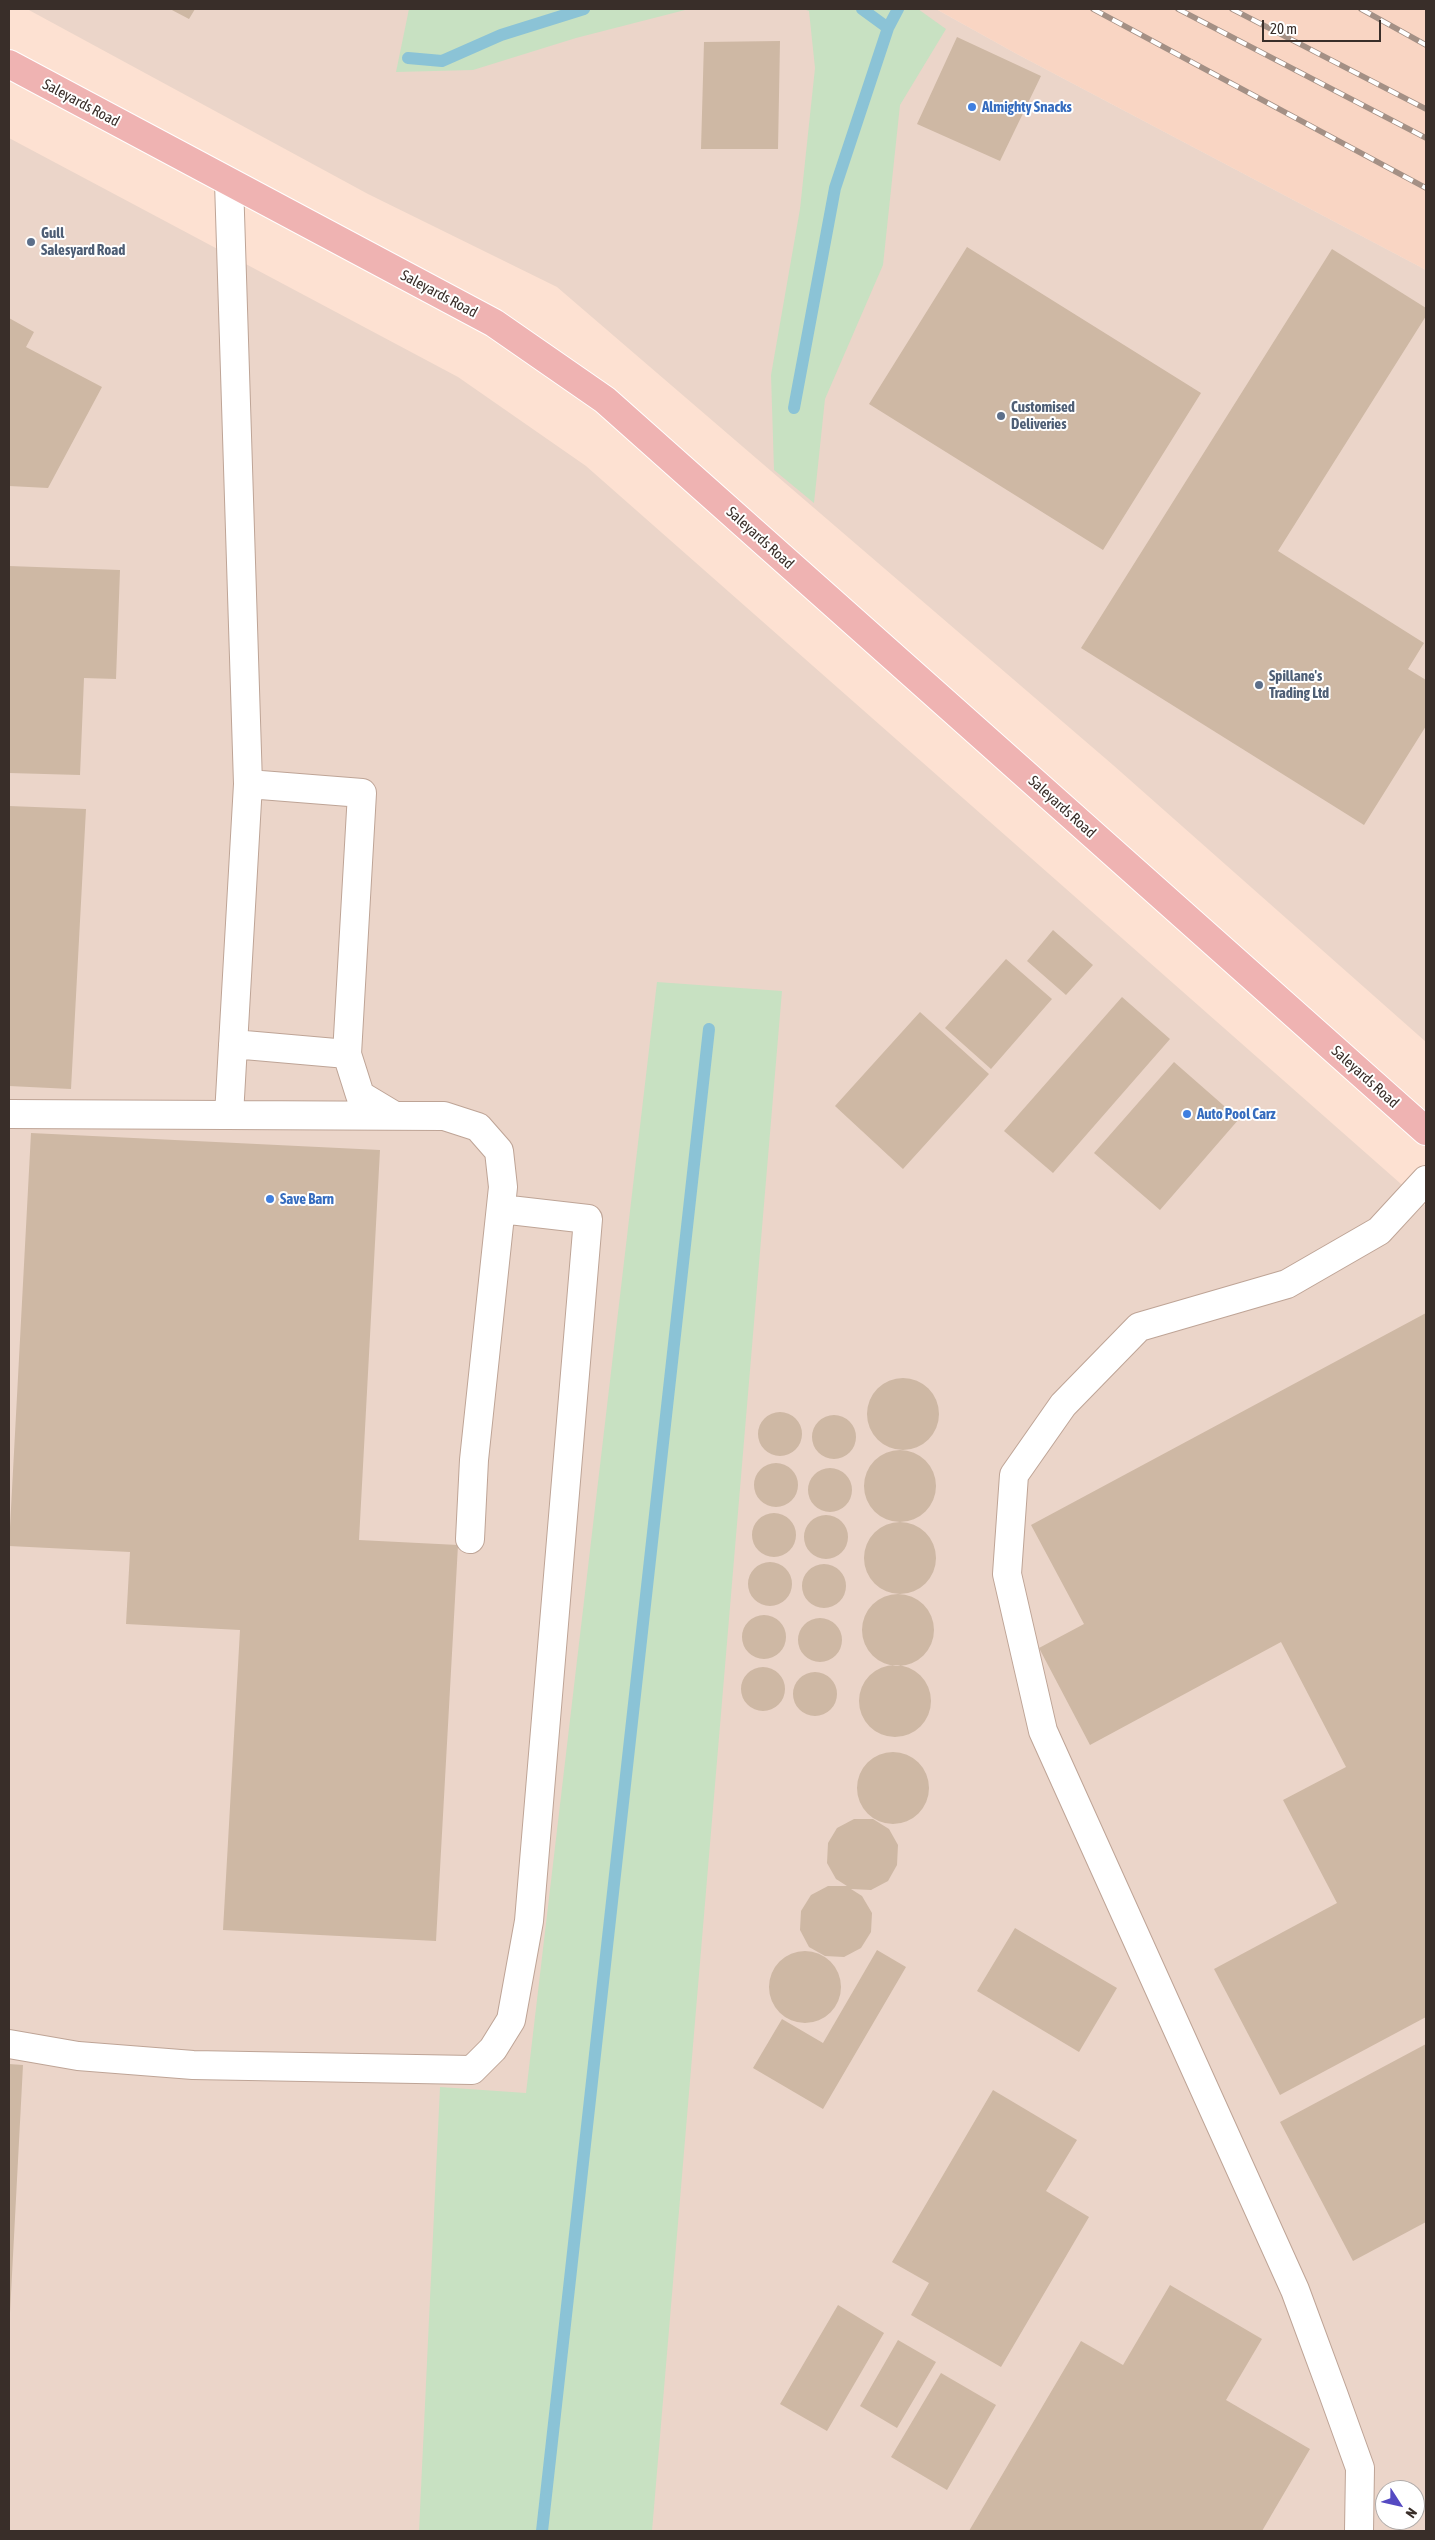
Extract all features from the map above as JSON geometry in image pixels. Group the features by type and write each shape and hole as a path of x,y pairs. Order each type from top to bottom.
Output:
{"main road":[{"name":"Saleyards Road","path":"9,64 494,323 604,400 1426,1131"}],"lane":[{"path":"229,182 248,784 229,1115"},
{"path":"248,784 362,793 347,1054 360,1095 396,1116"},
{"path":"233,1044 347,1054"},
{"path":"9,1114 444,1116 478,1126 499,1151 503,1187 474,1460 470,1539"},
{"path":"1359,2531 1360,2468 1333,2393 1295,2290 1042,1731 1007,1574 1014,1475 1064,1405 1139,1327 1287,1284 1379,1231 1426,1180"},
{"path":"9,2044 78,2056 192,2065 472,2070 493,2049 511,2020 529,1921 588,1219 501,1209"}],"shaded area":[{"path":"27,9 936,9 1015,53 1426,270 1426,1042 1113,765 557,287 368,194"},
{"path":"936,9 1426,9 1426,270 1015,53"},
{"path":"9,138 458,377 586,466 1426,1206 1426,2531 9,2531"}],"green space":[{"path":"409,9 689,9 576,38 473,70 396,72"},
{"path":"803,9 918,9 946,29 900,105 883,265 825,399 814,503 774,470 771,375 800,209 815,68 809,11"},
{"path":"657,982 782,991 652,2531 419,2531 440,2087 526,2093"}],"building":[{"path":"170,9 195,9 189,19"},
{"path":"957,37 1041,76 1000,161 917,124"},
{"path":"780,41 778,149 701,149 704,42"},
{"path":"967,247 1201,393 1103,550 869,404"},
{"path":"1332,249 1426,308 1426,316 1278,551 1424,643 1408,669 1426,680 1426,726 1364,825 1081,648"},
{"path":"9,318 34,332 26,347 102,387 48,488 9,486"},
{"path":"9,566 120,570 116,679 84,678 80,775 9,773"},
{"path":"9,806 86,809 71,1089 9,1086"},
{"path":"1053,930 1093,965 1066,995 1027,961"},
{"path":"1006,959 1052,999 991,1069 945,1028"},
{"path":"1122,997 1170,1039 1053,1173 1004,1131"},
{"path":"920,1012 989,1074 903,1169 835,1106"},
{"path":"1174,1062 1239,1119 1160,1210 1094,1153"},
{"path":"31,1133 380,1150 359,1540 458,1545 436,1941 223,1930 240,1630 126,1624 130,1552 9,1546"},
{"path":"1426,1313 1426,2017 1280,2095 1214,1969 1337,1903 1283,1800 1346,1767 1281,1642 1090,1745 1039,1648 1084,1624 1031,1525"},
{"path":"903,1378 923,1384 933,1394 939,1414 933,1434 923,1444 903,1450 883,1444 873,1434 867,1414 873,1394 883,1384"},
{"path":"780,1412 792,1416 798,1422 802,1434 798,1446 792,1452 780,1456 768,1452 762,1446 758,1434 762,1422 768,1416"},
{"path":"834,1415 846,1419 852,1425 856,1437 852,1449 846,1455 834,1459 822,1455 816,1449 812,1437 816,1425 822,1419"},
{"path":"900,1450 920,1456 930,1466 936,1486 930,1506 920,1516 900,1522 880,1516 870,1506 864,1486 870,1466 880,1456"},
{"path":"776,1463 788,1467 794,1473 798,1485 794,1497 788,1503 776,1507 764,1503 758,1497 754,1485 758,1473 764,1467"},
{"path":"830,1468 842,1472 848,1478 852,1490 848,1502 842,1508 830,1512 818,1508 812,1502 808,1490 812,1478 818,1472"},
{"path":"774,1513 786,1517 792,1523 796,1535 792,1547 786,1553 774,1557 762,1553 756,1547 752,1535 756,1523 762,1517"},
{"path":"826,1515 838,1519 844,1525 848,1537 844,1549 838,1555 826,1559 814,1555 808,1549 804,1537 808,1525 814,1519"},
{"path":"900,1522 920,1528 930,1538 936,1558 930,1578 920,1588 900,1594 880,1588 870,1578 864,1558 870,1538 880,1528"},
{"path":"770,1562 782,1566 788,1572 792,1584 788,1596 782,1602 770,1606 758,1602 752,1596 748,1584 752,1572 758,1566"},
{"path":"824,1564 836,1568 842,1574 846,1586 842,1598 836,1604 824,1608 812,1604 806,1598 802,1586 806,1574 812,1568"},
{"path":"898,1594 918,1600 928,1610 934,1630 928,1650 918,1660 898,1666 878,1660 868,1650 862,1630 868,1610 878,1600"},
{"path":"764,1615 776,1619 782,1625 786,1637 782,1649 776,1655 764,1659 752,1655 746,1649 742,1637 746,1625 752,1619"},
{"path":"816,1618 824,1618 836,1624 842,1640 836,1656 824,1662 816,1662 804,1656 798,1644 798,1636 804,1624"},
{"path":"895,1665 915,1671 925,1681 931,1701 925,1721 915,1731 895,1737 875,1731 865,1721 859,1701 865,1681 875,1671"},
{"path":"763,1667 775,1671 781,1677 785,1689 781,1701 775,1707 763,1711 751,1707 745,1701 741,1689 745,1677 751,1671"},
{"path":"815,1672 827,1676 833,1682 837,1694 833,1706 827,1712 815,1716 803,1712 797,1706 793,1694 797,1682 803,1676"},
{"path":"893,1752 913,1758 923,1768 929,1788 923,1808 913,1818 893,1824 873,1818 863,1808 857,1788 863,1768 873,1758"},
{"path":"854,1819 873,1819 889,1829 898,1845 897,1865 888,1881 871,1890 851,1889 862,1896 872,1913 871,1932 861,1948 844,1957 825,1956 809,1947 800,1930 801,1911 811,1895 828,1886 847,1886 836,1879 827,1863 828,1843 837,1828"},
{"path":"1015,1928 1117,1988 1079,2052 977,1991"},
{"path":"877,1950 906,1967 823,2109 753,2068 782,2019 823,2043"},
{"path":"805,1951 825,1957 835,1967 841,1987 835,2007 825,2017 805,2023 785,2017 775,2007 769,1987 775,1967 785,1957"},
{"path":"1426,2044 1426,2222 1353,2261 1280,2122"},
{"path":"9,2064 23,2065 10,2313 9,2313"},
{"path":"993,2090 1077,2140 1046,2191 1089,2217 1001,2367 911,2315 929,2283 892,2262"},
{"path":"1170,2285 1262,2339 1226,2400 1310,2449 1262,2531 969,2531 1081,2341 1123,2365"},
{"path":"838,2305 884,2333 827,2431 780,2404"},
{"path":"898,2340 936,2362 897,2428 860,2406"},
{"path":"941,2373 996,2405 947,2490 891,2457"}],"waterway":[{"path":"408,58 442,61 501,35 584,9"},
{"path":"862,9 888,28"},
{"path":"794,408 835,188 888,28 898,9"},
{"path":"542,2531 709,1029"}],"railway":[{"path":"1093,9 1426,188"},
{"path":"1178,9 1426,138"},
{"path":"1232,9 1426,109"},
{"path":"1361,9 1426,45"}],"place":[{"name":"Almighty Snacks","path":"972,107"},
{"name":"Gull Salesyard Road","path":"31,242"},
{"name":"Customised Deliveries","path":"1001,416"},
{"name":"Spillane's Trading Ltd","path":"1259,685"},
{"name":"Auto Pool Carz","path":"1187,1114"},
{"name":"Save Barn","path":"270,1199"}]}
